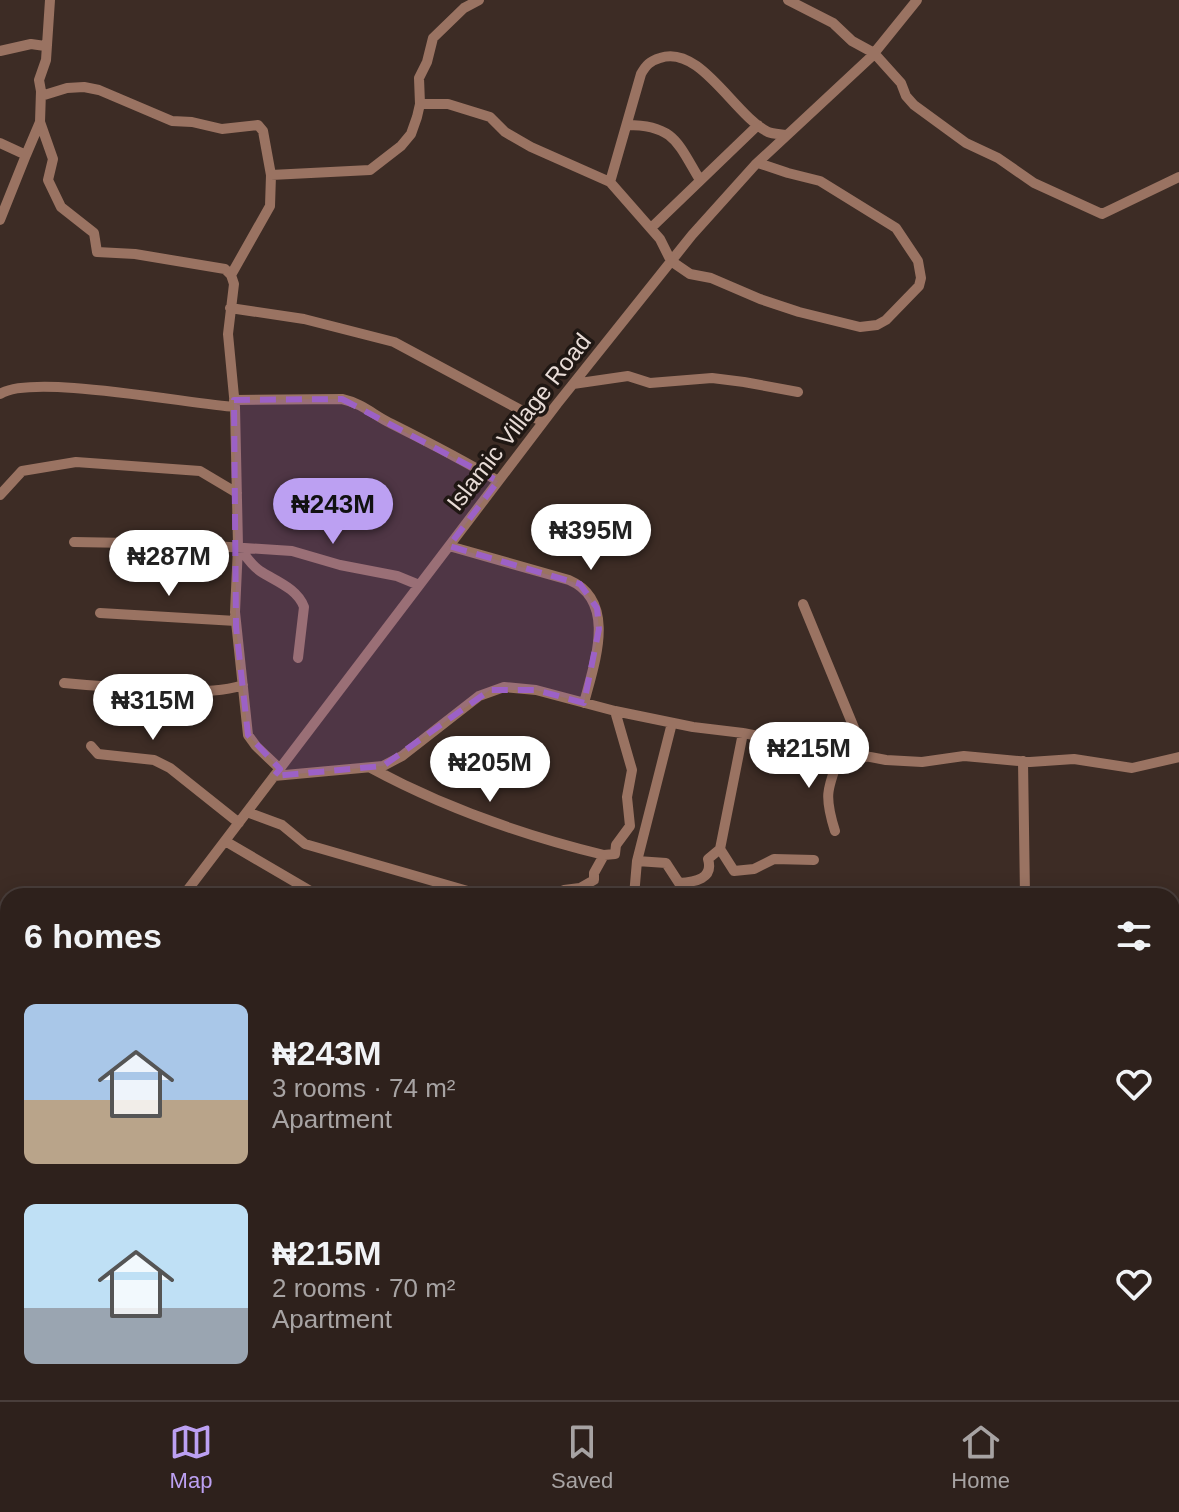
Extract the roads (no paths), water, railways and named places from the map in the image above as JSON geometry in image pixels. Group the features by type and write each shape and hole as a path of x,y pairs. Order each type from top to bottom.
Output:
{"street":[{"path":"0,220 40,122 39,80 46,60 50,0"},
{"path":"271,175 370,170 401,146 411,134 420,104 419,78 433,38 464,8 479,0"},
{"path":"788,0 833,23 852,41 874,53 901,83 914,105 966,143 998,158 1034,183 1102,214 1179,177"},
{"name":"Islamic Village Road","path":"189,888 543,422 671,261 758,163 874,53 917,0"},
{"path":"0,51 31,44 45,46"},
{"path":"610,182 646,65 670,55 680,56 696,67 769,133 786,135"},
{"path":"41,96 67,88 84,87 109,94 172,121 222,129 258,125 263,131 271,175 270,206 231,275"},
{"path":"420,104 448,104 490,117 505,132 531,147 610,182 660,239 671,261 690,274 711,278 760,299 860,327 877,325 886,320 904,298 919,286 918,261 896,228 820,181 758,163"},
{"path":"40,122 53,159 48,180 61,207 94,233 97,252 135,254 225,269 231,275 234,284 228,334 235,404 236,621 248,735 277,772 383,766 402,756 445,720 490,690 504,687 536,690 672,723 743,733 866,757 922,762 964,756 1046,762 1074,759 1132,768 1179,757"},
{"path":"627,125 644,125 670,134 677,140 700,180"},
{"path":"651,228 758,125"},
{"path":"0,143 26,155"},
{"path":"230,308 304,319 394,342 543,422"},
{"path":"573,384 628,376 650,383 712,378 798,392"},
{"path":"0,394 20,387 87,389 235,404 342,399 375,411 388,422 498,481"},
{"path":"0,495 22,471 76,462 200,471 237,493"},
{"path":"74,542 238,546 292,551 340,565 397,576 419,585"},
{"path":"238,546 257,569 279,581 301,600 304,607 298,658"},
{"path":"449,546 569,580 586,591 597,608 599,629 584,703"},
{"path":"803,604 866,757"},
{"path":"100,613 236,621"},
{"path":"64,683 203,692 225,691 243,685"},
{"path":"371,768 422,795 479,818 604,855 615,854 616,845 630,826 627,797 632,770 615,711"},
{"path":"635,888 637,861 672,723"},
{"path":"637,861 666,863 679,883 701,880 708,875 708,859 720,849 743,733"},
{"path":"91,746 98,754 154,760 170,768 239,823"},
{"path":"835,831 826,804 826,793 841,752"},
{"path":"1023,761 1025,888"},
{"path":"247,812 282,825 305,844 457,888"},
{"path":"225,841 305,888"},
{"path":"720,849 734,871 743,872 774,859 814,860"},
{"path":"580,888 594,880 594,873 604,855"}]}
